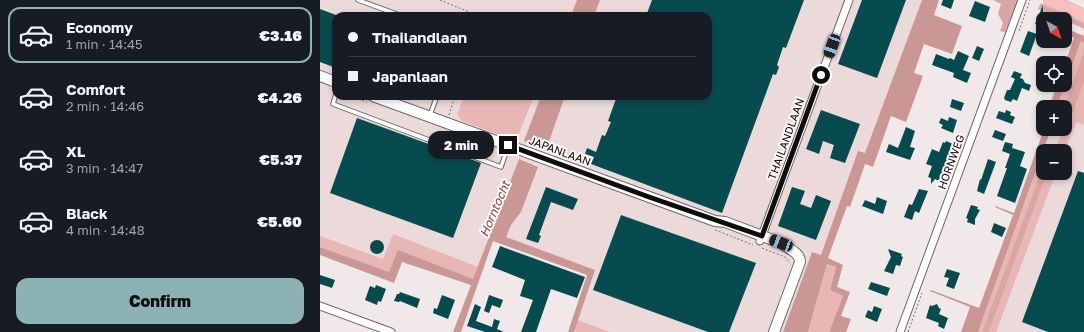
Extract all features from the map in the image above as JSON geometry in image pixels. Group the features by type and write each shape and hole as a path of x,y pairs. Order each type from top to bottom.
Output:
{"highway":[{"path":"1050,0 1084,16"}],"street":[{"name":"THAILANDLAAN","path":"761,239 849,0"},
{"name":"HORNWEG","path":"900,332 1022,0"},
{"path":"320,76 332,80"},
{"name":"JAPANLAAN","path":"384,100 541,157 714,224 725,222 761,239 781,243 796,253 800,259 800,262 774,332"},
{"path":"320,306 391,332"}],"lane":[{"path":"358,0 391,12"},
{"path":"334,100 333,104 501,167 508,145"},
{"path":"429,116 435,100"}],"path":[{"path":"440,0 470,12"},
{"path":"446,123 454,100"},
{"path":"714,224 785,257 791,267"}],"shaded area":[{"path":"320,0 930,0 795,332 587,332 573,326 592,273 491,237 474,282 401,255 392,275 320,250"},
{"path":"577,0 600,0 596,12 572,12"},
{"path":"922,0 939,0 934,15 962,26 952,54 924,44 914,73 923,76 906,122 891,116 873,167 865,164 850,207 847,206 828,258 843,265 837,287 850,292 841,316 851,319 846,332 829,332 843,296 830,290 836,267 827,264 808,332 783,332 812,252 821,255 858,151 865,153"},
{"path":"993,0 1020,0 1007,33 1000,31 1003,23 998,14 1001,4"},
{"path":"1041,3 1060,12 1045,12 1038,9"},
{"path":"1072,17 1084,23 1084,29 1072,23"},
{"path":"1072,31 1084,36 1084,43 1081,41 1072,65 1072,56 1068,56 1071,48 1072,48 1074,38 1072,37"},
{"path":"1084,32 1084,332 973,332 1036,159 1036,180 1072,180 1072,144 1042,144 1044,136 1072,136 1072,100 1055,100 1058,92 1072,92 1072,57 1079,39"},
{"path":"1081,41 1084,43 1084,50 1072,84 1072,66"},
{"path":"1084,50 1084,82 1072,115 1072,100 1066,100 1069,92 1072,92 1072,84"},
{"path":"1084,82 1084,125 1076,122 1072,132 1072,114"},
{"path":"1054,92 1062,92 1060,100 1052,100"},
{"path":"1062,92 1069,92 1066,100 1060,100"},
{"path":"462,100 532,100 516,141 462,121 457,114"},
{"path":"539,100 564,100 546,150 524,141"},
{"path":"1042,136 1048,136 1046,144 1039,144"},
{"path":"1060,136 1070,136 1067,144 1058,144"},
{"path":"1036,151 1036,171 978,332 961,332 970,307 930,291 931,290 979,308 1013,215 995,206 1014,213"},
{"path":"519,159 538,167 521,212 511,225 506,237 595,270 574,332 568,332 587,275 493,241 461,332 453,332 471,285 402,262 394,283 320,255 320,247 389,272 398,250 473,279"},
{"path":"1036,171 1036,180 1038,180 982,332 978,332"},
{"path":"1038,180 1044,180 989,332 982,332"},
{"path":"1044,180 1053,180 996,332 989,332"},
{"path":"393,234 478,267 473,279 398,251 389,272 320,247 320,236 383,259"},
{"path":"827,264 836,267 830,290 843,296 829,332 808,332"},
{"path":"578,320 610,332 574,332"}],"building":[{"path":"652,0 804,0 786,48 783,47 777,65 779,67 776,75 773,74 722,213 591,164 594,157 585,154 587,148 596,152 602,135 605,136 611,122 608,121 616,100 712,100 712,12 648,12"},
{"path":"862,0 906,0 877,78 838,64"},
{"path":"943,0 954,0 951,9 941,5"},
{"path":"975,1 990,7 985,22 969,16"},
{"path":"1043,5 1043,12 1040,12"},
{"path":"320,9 332,14 332,66 320,62"},
{"path":"1028,31 1036,34 1029,56 1020,52"},
{"path":"977,46 984,49 979,61 972,58"},
{"path":"958,51 969,56 963,70 971,73 967,83 953,77 954,73 932,65 936,54 954,60"},
{"path":"1014,71 1022,74 1020,78 1023,79 1025,83 1031,85 1029,91 1022,88 1017,101 1013,99 1011,102 1005,100 1004,98 1007,90 1010,90 1015,79 1011,77"},
{"path":"952,99 964,103 961,111 950,107"},
{"path":"821,110 860,124 845,163 830,158 834,145 823,141 819,154 806,149"},
{"path":"1006,110 1011,112 1010,115 1015,117 1012,124 996,118 999,111 1005,113"},
{"path":"949,117 957,120 953,133 941,128 943,125 939,123 941,118 948,121"},
{"path":"357,118 481,163 453,238 330,193"},
{"path":"906,127 915,131 910,147 915,148 910,160 886,152 889,144 898,148"},
{"path":"995,130 1006,134 1003,141 992,137"},
{"path":"946,141 953,144 939,181 935,179 931,184 931,178 928,177 932,166 926,164 932,149 939,152 943,142 945,143"},
{"path":"1005,142 1013,144 1012,148 1025,152 1020,166 1027,169 1015,203 997,196 1007,168 1005,168 1010,154 1002,151"},
{"path":"988,159 996,162 984,194 977,191"},
{"path":"1078,171 1084,173 1084,332 1048,332 1022,322"},
{"path":"546,187 578,199 573,210 551,202 539,235 541,236 538,243 526,239"},
{"path":"792,187 805,191 800,204 811,208 816,195 831,201 816,240 778,226"},
{"path":"919,189 928,191 919,213 915,211 912,220 904,217 909,204 912,205"},
{"path":"877,197 887,201 883,214 862,206 865,200 875,204"},
{"path":"971,205 978,207 977,209 980,210 975,219 975,225 967,222 968,219 966,218"},
{"path":"621,215 756,263 729,332 708,332 593,290"},
{"path":"994,223 1006,228 1002,237 991,232"},
{"path":"374,240 380,240 384,244 384,250 380,254 374,254 370,250 370,244"},
{"path":"500,246 585,277 577,298 551,289 536,332 521,332 533,300 520,296 525,280 492,267"},
{"path":"888,249 902,254 901,256 903,257 900,266 896,265 893,274 884,271 891,257"},
{"path":"947,269 960,273 954,289 946,286 949,278 944,277"},
{"path":"320,275 335,280 332,288 320,284"},
{"path":"871,282 890,288 887,296 868,289"},
{"path":"376,285 386,289 381,302 378,301 377,305 365,300 370,286 375,288"},
{"path":"400,292 420,299 417,308 400,301 394,301 397,294"},
{"path":"442,295 455,300 448,319 433,313 434,308 437,309"},
{"path":"489,295 503,300 500,308 492,305 489,313 484,311"},
{"path":"475,304 481,307 476,321 492,327 494,319 500,321 497,329 504,332 485,332 467,326"},
{"path":"937,304 941,309 939,314 948,318 944,329 938,326 939,323 926,318 930,305 932,306"},
{"path":"874,306 882,309 877,322 865,317 868,310 872,312"}],"route":[{"path":"508,145 649,197 762,236 821,75"}],"water label":[{"name":"Horntocht","path":"495,209"}]}
